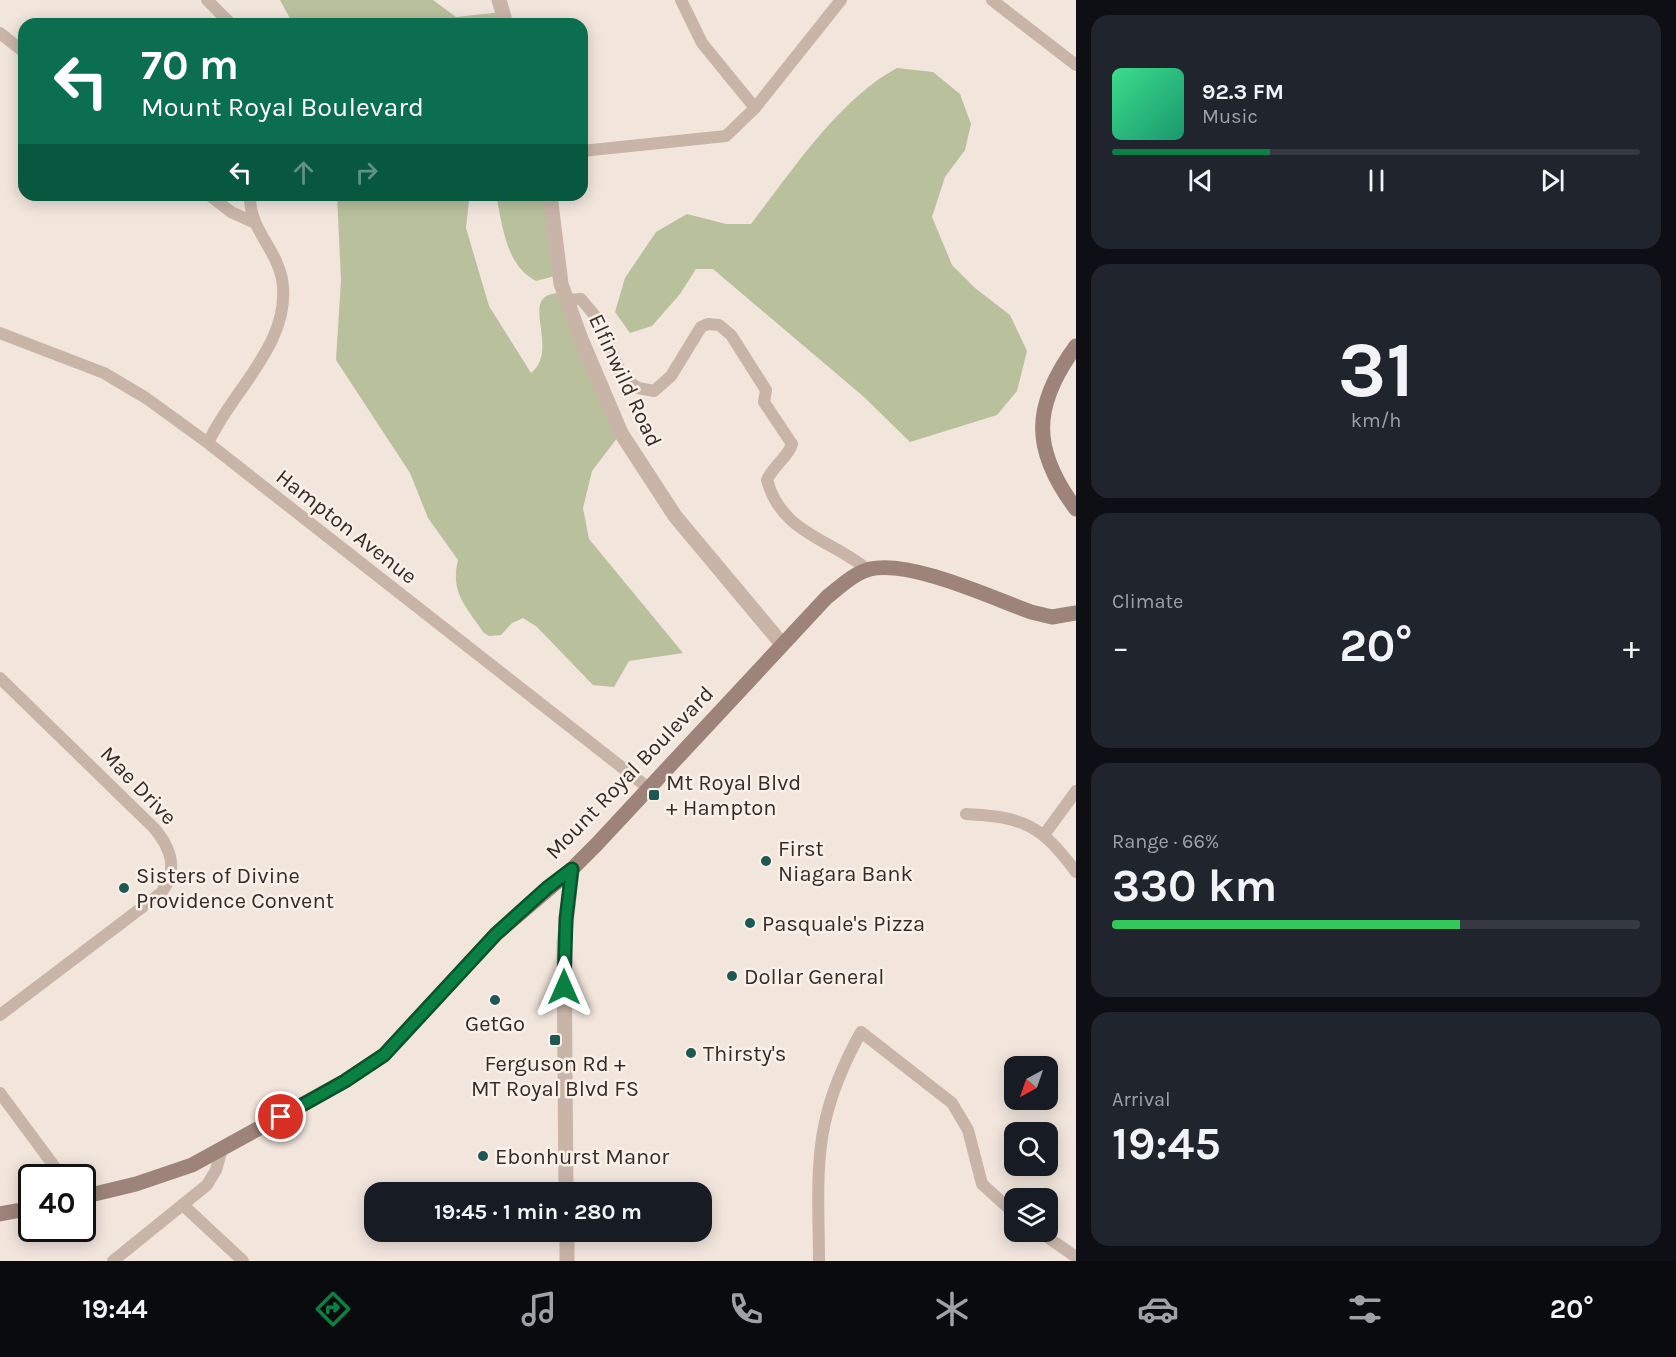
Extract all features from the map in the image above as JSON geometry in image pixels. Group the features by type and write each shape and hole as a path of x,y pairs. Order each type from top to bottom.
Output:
{"main road":[{"path":"1076,346 1047,398 1043,414 1043,446 1053,474 1076,509"},
{"name":"Mount Royal Boulevard","path":"96,1193 163,1176 222,1149 345,1081 384,1055 496,934 547,888 572,869 827,597 854,576 867,570 900,568 1031,612 1052,616 1076,613"},
{"path":"0,1214 18,1211"}],"street":[{"path":"207,0 225,18"},
{"path":"499,0 504,18"},
{"path":"681,0 702,43 755,108"},
{"path":"588,150 726,136 755,108 842,0"},
{"path":"992,0 1076,65"},
{"path":"0,33 18,47"},
{"path":"217,201 231,212 253,222"},
{"path":"208,442 230,402 273,340 282,311 281,277 253,222 251,201"},
{"name":"Elfinwild Road","path":"551,201 556,257 566,300 621,433 644,472 675,516 782,644"},
{"path":"566,300 581,299 596,316 623,377 638,388 654,391 671,376 701,327 708,324 719,326 731,335 766,390 764,402 792,444 790,450 778,461 767,480 772,498 803,531 849,556 867,570"},
{"name":"Hampton Avenue","path":"0,333 104,373 208,442 647,787"},
{"name":"Mae Drive","path":"0,678 154,828 168,847 173,864 168,884 155,898 0,1015"},
{"path":"1044,835 1076,791"},
{"path":"966,814 1012,819 1028,825 1044,835 1076,872"},
{"path":"567,1182 564,944 572,869"},
{"path":"819,1261 820,1166 825,1123 840,1075 861,1032 952,1103 969,1130 981,1184 1004,1204"},
{"path":"0,1093 53,1164"},
{"path":"114,1261 184,1206 211,1180 222,1149"},
{"path":"184,1206 243,1261"},
{"path":"567,1242 567,1261"},
{"path":"1054,1242 1076,1257"}],"green space":[{"path":"280,0 433,0 456,17 502,12 504,18 290,18"},
{"path":"897,68 933,72 960,94 971,124 965,150 945,177 932,217 952,265 975,288 1010,315 1027,351 1017,391 997,415 910,442 864,397 713,269 696,269 680,294 652,326 630,333 615,312 625,278 656,232 687,214 726,224 751,224 799,160 836,117 876,81"},
{"path":"337,201 469,201 466,228 489,306 531,373 542,354 539,311 541,303 547,296 563,292 621,433 592,471 583,508 589,539 683,653 629,661 614,687 593,685 537,627 523,618 512,623 501,635 489,636 483,632 461,599 456,582 458,560 428,518 410,473 336,360 341,280"},
{"path":"497,201 551,201 559,275 536,281 526,274 512,256"}],"place":[{"name":"Mt Royal Blvd + Hampton","path":"654,795"},
{"name":"First Niagara Bank","path":"766,861"},
{"name":"Sisters of Divine Providence Convent","path":"124,888"},
{"name":"Pasquale's Pizza","path":"750,923"},
{"name":"Dollar General","path":"732,976"},
{"name":"GetGo","path":"495,1000"},
{"name":"Ferguson Rd + MT Royal Blvd FS","path":"555,1040"},
{"name":"Thirsty's","path":"691,1053"},
{"name":"Ebonhurst Manor","path":"483,1156"}],"route":[{"path":"281,1117 370,1066 384,1055 496,934 547,888 572,869 564,944 564,987"}]}
